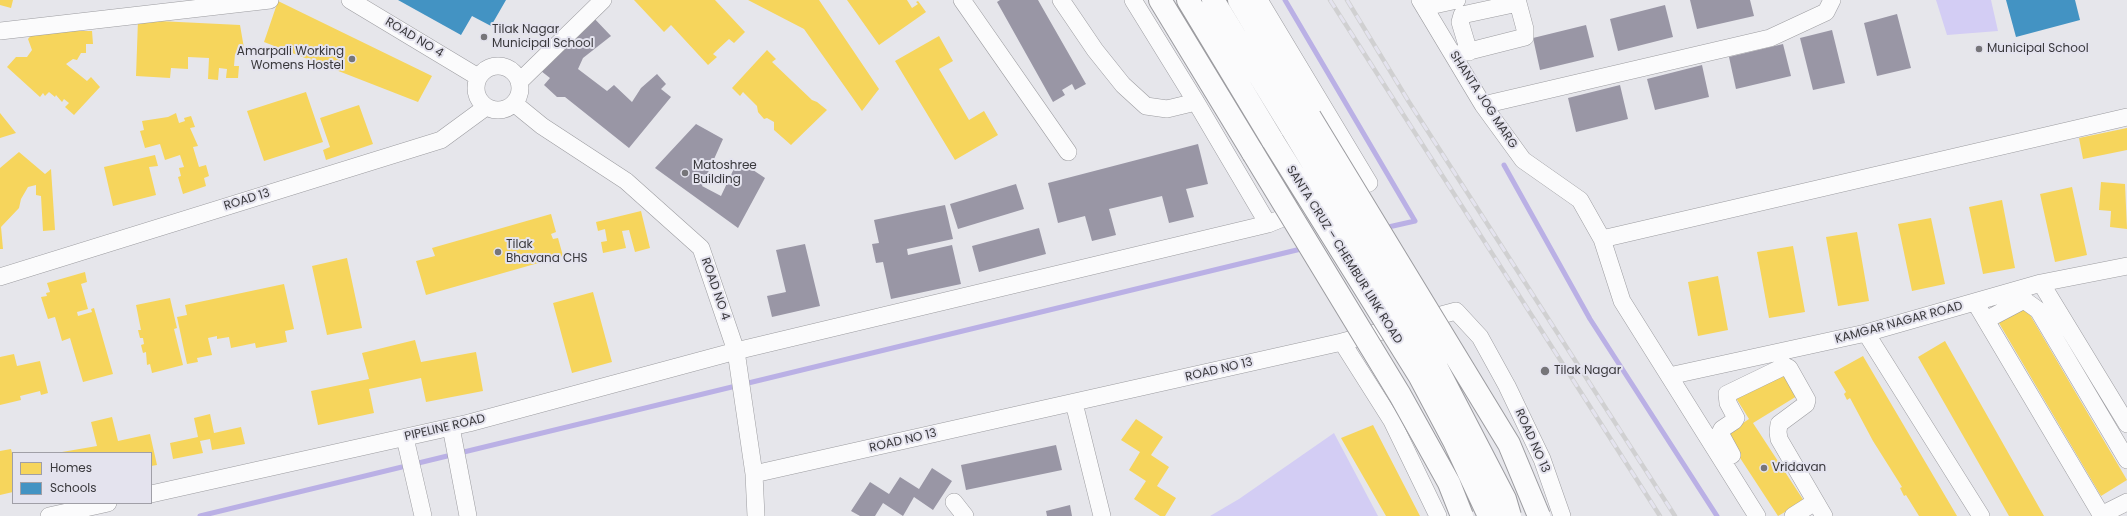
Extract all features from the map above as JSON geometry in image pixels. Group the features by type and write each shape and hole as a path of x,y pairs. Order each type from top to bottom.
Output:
{"highway":[{"path":"1160,0 1400,395 1449,483 1462,516"},
{"name":"SANTA CRUZ – CHEMBUR LINK ROAD","path":"1188,0 1273,141 1420,377 1454,441 1489,516"},
{"name":"SANTA CRUZ – CHEMBUR LINK ROAD","path":"1214,0 1301,123 1438,368 1502,493 1510,516"},
{"path":"1239,0 1301,123 1509,444 1538,516"}],"street":[{"path":"0,31 270,0"},
{"name":"ROAD NO 4","path":"350,0 478,77"},
{"path":"519,82 603,0"},
{"path":"962,0 1068,152"},
{"path":"1061,0 1094,50 1123,84 1146,106 1167,109 1196,102"},
{"path":"1133,0 1196,102 1268,224"},
{"name":"PIPELINE ROAD","path":"152,494 451,427 1268,224 1369,183 1259,0"},
{"path":"1422,4 1457,0"},
{"path":"1484,105 1770,38 1826,12 1832,0"},
{"path":"1516,2 1526,34 1525,37 1461,54 1460,22 1462,15 1516,2"},
{"name":"SHANTA JOG MARG","path":"1422,4 1461,54 1484,105 1523,160 1580,200 1602,239"},
{"path":"502,66 510,70 519,82 518,97 514,104 501,111 486,107 477,97 475,90 478,77 489,68 502,66"},
{"name":"ROAD NO 4","path":"514,104 542,126 626,181 701,248 737,356 754,474 756,516"},
{"name":"ROAD 13","path":"0,277 441,140 486,107"},
{"path":"1771,516 1753,499 1727,457 1669,376 1622,301 1602,239 2127,117"},
{"name":"KAMGAR NAGAR ROAD","path":"1669,376 1866,333 2041,283 2127,266"},
{"path":"2041,283 2127,424"},
{"path":"1986,320 2024,300 2038,310 2127,460"},
{"path":"1975,302 2102,516 2127,502"},
{"name":"ROAD NO 13","path":"754,474 1342,342 1456,311 1480,337 1507,386 1542,459 1562,516"},
{"path":"1866,333 1981,516"},
{"path":"1342,342 1392,421 1438,516"},
{"path":"1740,360 1751,381"},
{"path":"1727,457 1720,433 1722,429 1736,418 1728,403 1727,394 1751,381 1785,366 1789,368 1806,397 1806,404 1783,419 1778,432 1779,439 1821,512 1793,516"},
{"path":"1074,402 1102,516"},
{"path":"451,427 468,516"},
{"path":"405,438 423,516"},
{"path":"1753,499 1758,516"},
{"path":"954,502 965,516"},
{"path":"49,516 103,504"}],"shaded area":[{"path":"1936,0 1991,0 1998,31 1947,35"},
{"path":"1334,433 1378,516 1210,516 1239,499"}],"building: Homes":[{"path":"0,0 13,0 11,8 0,5"},
{"path":"634,0 715,0 745,32 734,43 729,39 713,54 717,57 708,65 671,25 664,32"},
{"path":"748,0 819,0 879,89 862,111 804,29"},
{"path":"847,0 907,0 912,8 918,4 916,2 918,1 926,12 879,45"},
{"name":"Amarpali Working Womens Hostel","path":"278,1 432,76 418,102 264,42"},
{"path":"138,20 240,25 245,54 235,54 234,66 239,66 238,78 226,78 227,69 219,68 218,80 208,79 209,58 188,57 188,69 171,68 170,78 136,76"},
{"path":"35,31 92,31 93,44 86,44 86,53 81,53 77,60 73,59 66,64 87,81 91,77 100,87 74,115 65,107 69,103 64,99 62,102 56,95 55,97 49,92 45,96 43,93 40,97 7,67 16,57 27,57 32,50 28,39"},
{"path":"939,36 953,61 939,69 969,120 984,111 998,135 955,160 895,61"},
{"path":"767,50 776,59 772,62 812,100 827,110 791,145 774,130 774,122 767,118 764,119 758,112 757,106 743,92 740,96 732,88"},
{"path":"306,92 323,142 264,161 247,111"},
{"path":"359,105 373,144 326,160 323,150 330,147 320,118"},
{"path":"0,113 16,133 0,138"},
{"path":"176,113 179,123 185,121 184,118 191,116 195,127 190,128 198,146 193,147 199,167 206,165 209,176 204,178 206,186 183,194 178,177 181,176 179,168 184,167 180,155 165,160 160,144 145,148 140,131 144,130 142,121 168,117"},
{"path":"2127,128 2127,150 2083,159 2079,138"},
{"path":"19,152 45,174 51,169 55,230 43,231 41,196 36,195 36,185 28,187 21,199 19,208 1,227 3,249 0,249 0,168"},
{"path":"155,155 158,166 149,167 156,195 113,206 104,167"},
{"path":"2101,182 2125,184 2127,229 2110,227 2111,211 2099,210"},
{"path":"2072,187 2087,255 2055,262 2040,194"},
{"path":"2002,200 2015,268 1983,274 1969,207"},
{"path":"641,211 650,248 635,252 629,230 622,231 626,248 603,253 601,242 607,241 605,229 598,231 596,222"},
{"name":"Tilak Bhavana CHS","path":"551,214 556,232 551,234 553,239 558,238 563,256 426,295 416,261 435,256 432,248"},
{"path":"1931,218 1945,284 1912,291 1898,224"},
{"path":"1857,232 1869,301 1838,306 1826,237"},
{"path":"1793,246 1805,312 1769,318 1757,252"},
{"path":"347,258 362,328 327,335 312,266"},
{"path":"85,272 87,282 81,284 88,309 77,312 78,316 92,312 91,309 94,308 113,374 83,382 70,338 62,341 55,317 48,319 41,297 47,296 46,293 50,292 47,283"},
{"path":"1718,276 1728,330 1698,336 1688,282"},
{"path":"284,284 294,329 285,331 287,342 256,348 255,343 231,348 229,337 217,339 217,336 208,338 212,355 197,358 198,362 187,364 177,317 187,315 185,305"},
{"path":"593,292 612,362 572,373 553,303"},
{"path":"170,298 177,328 174,329 183,365 152,373 150,364 147,365 146,352 143,353 141,345 144,344 143,338 140,338 138,330 141,330 136,305"},
{"path":"2023,303 2127,480 2101,496 1996,318"},
{"path":"415,340 421,362 476,352 483,391 426,402 421,378 369,389 374,413 318,425 311,391 369,379 362,353"},
{"path":"1945,341 2044,516 2009,516 1918,357"},
{"path":"14,354 17,366 40,361 48,393 41,395 40,391 20,396 21,400 0,405 0,357"},
{"path":"1863,356 1957,516 1919,516 1906,495 1904,496 1900,488 1902,487 1873,441 1850,398 1847,400 1844,394 1846,392 1834,372"},
{"name":"Vridavan","path":"1782,370 1797,396 1753,423 1804,501 1778,516 1725,435 1749,419 1736,398"},
{"path":"210,414 214,433 241,427 245,444 212,450 210,439 200,441 203,453 173,459 170,443 198,437 194,418"},
{"path":"112,417 118,441 150,434 157,465 152,466 152,452 62,452 97,446 91,422"},
{"path":"1136,419 1163,437 1151,455 1169,467 1157,486 1176,498 1165,516 1160,516 1134,499 1146,481 1129,470 1140,452 1121,440"},
{"path":"1373,425 1420,516 1386,516 1341,438"},
{"path":"11,449 12,492 0,495 0,451"}],"building: Schools":[{"path":"398,0 506,0 491,26 472,16 461,35"},
{"path":"2006,0 2075,0 2080,20 2016,37"}],"building: Other":[{"path":"1000,0 1038,0 1086,84 1075,90 1072,84 1062,90 1065,95 1053,102 997,2"},
{"path":"1690,0 1750,0 1754,16 1697,29"},
{"path":"1665,5 1673,37 1618,51 1610,19"},
{"path":"1897,14 1911,68 1877,76 1864,23"},
{"path":"591,15 611,36 583,58 578,69 607,91 614,85 632,102 641,88 657,74 666,84 661,89 671,97 629,148 565,97 557,97 544,85 550,78 541,71"},
{"path":"1586,25 1594,57 1540,70 1533,38"},
{"path":"1832,30 1845,83 1813,90 1800,38"},
{"path":"1783,44 1791,76 1736,89 1729,57"},
{"path":"1702,65 1709,97 1655,110 1647,79"},
{"path":"1620,85 1628,119 1576,132 1568,98"},
{"name":"Matoshree Building","path":"696,124 723,139 702,186 721,196 738,160 765,178 738,228 655,168"},
{"path":"1198,144 1208,184 1186,189 1194,217 1169,223 1162,196 1109,209 1116,235 1092,241 1085,216 1058,223 1048,183"},
{"path":"1016,184 1024,209 958,229 950,204"},
{"path":"945,205 953,239 907,249 908,255 952,245 961,284 891,299 883,262 876,263 872,244 879,243 874,220"},
{"path":"1039,228 1046,254 979,272 972,246"},
{"path":"805,244 820,306 772,317 767,296 786,292 776,250"},
{"path":"1056,445 1062,470 966,490 961,465"},
{"path":"932,468 952,481 933,510 914,497 903,516 883,503 875,516 860,516 851,511 870,482 889,494 900,477 919,489"},
{"path":"1070,505 1072,516 1047,516 1046,511"}],"waterway":[{"path":"1285,0 1415,221 1384,228"},
{"path":"1504,165 1590,319 1717,516"},
{"path":"200,516 1305,248"}],"railway":[{"path":"1330,0 1660,516"},
{"path":"1347,0 1409,102 1675,516"}],"place":[{"name":"Tilak Nagar Municipal School","path":"484,37"},
{"name":"Municipal School","path":"1979,49"},
{"name":"Amarpali Working Womens Hostel","path":"352,59"},
{"name":"Matoshree Building","path":"685,173"},
{"name":"Tilak Bhavana CHS","path":"498,252"},
{"name":"Tilak Nagar","path":"1545,371"},
{"name":"Vridavan","path":"1764,468"}]}
